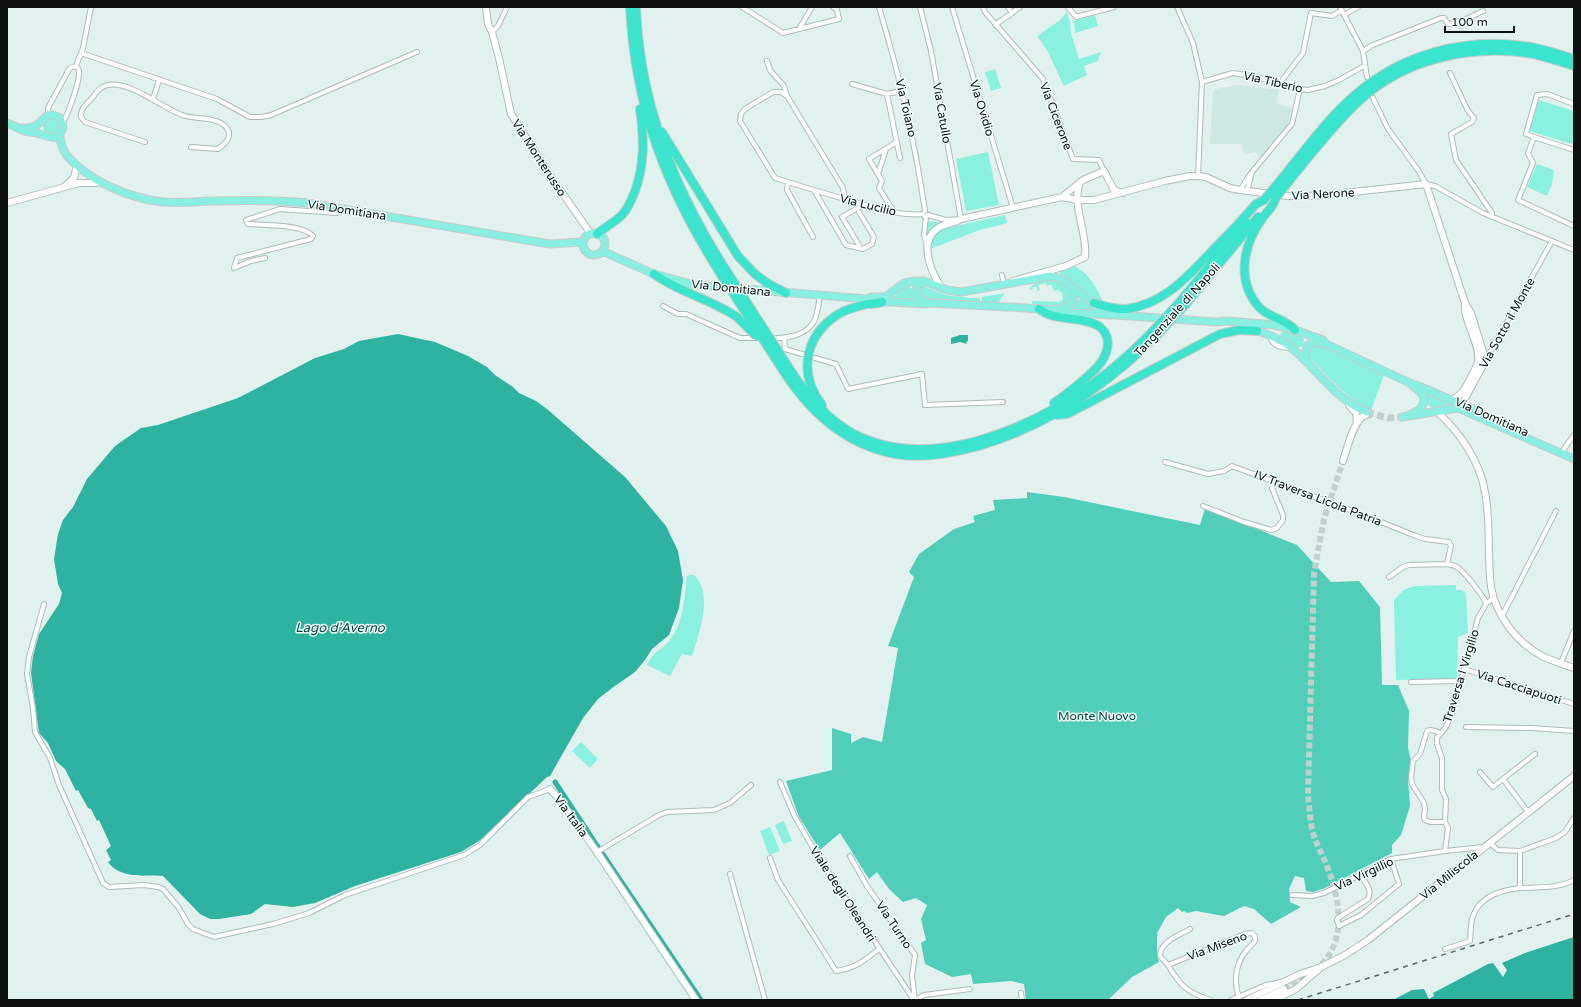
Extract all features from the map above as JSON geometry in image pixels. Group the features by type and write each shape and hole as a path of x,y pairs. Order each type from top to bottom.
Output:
{"highway":[{"path":"630,7 633,46 641,96 652,135 672,187 693,229 754,320"},
{"path":"636,7 640,58 648,97 664,152 680,189 723,272"},
{"name":"Tangenziale di Napoli","path":"754,320 788,373 795,388 809,405 836,430 867,446 895,454 930,455 967,449 1011,435 1049,414 1100,378 1155,333 1275,199 1282,184 1328,123 1354,96 1384,74 1411,60 1444,50 1490,44 1507,44 1540,49 1574,59"},
{"name":"Tangenziale di Napoli","path":"1181,305 1264,200 1282,184 1360,100 1387,80 1413,67 1444,57 1486,51 1503,51 1535,55 1574,66"},
{"path":"594,234 616,220 624,212 638,182 644,149 640,105 641,96"},
{"path":"656,125 661,130 738,256 755,274 767,283 786,293"},
{"path":"1275,199 1274,203 1258,224 1248,244 1244,265 1245,278 1252,297 1259,307 1270,315 1291,326 1291,329"},
{"path":"1094,303 1109,308 1126,309 1145,304 1166,294 1181,283 1256,204 1264,200"},
{"path":"654,274 664,282 710,301 737,317 763,344 769,348"},
{"path":"828,416 825,408 813,391 808,376 807,361 812,342 824,326 844,311 882,302"},
{"path":"1039,309 1046,315 1096,324 1104,332 1108,345 1105,356 1098,366 1051,405 1049,414 1067,414 1220,334 1239,330 1257,331"},
{"name":"Tangenziale di Napoli","path":"754,320 769,348 806,394 828,416 851,432 868,440 887,446 916,450 941,448 970,442 1008,430 1049,414"}],"main road":[{"path":"19,128 32,128 48,115 54,115 60,118 63,123 63,127 60,134 55,137 53,141 43,134 40,129 40,123"},
{"path":"7,123 24,131 43,134"},
{"name":"Via Domitiana","path":"60,134 60,141 63,150 70,159 96,183 146,200 157,202 280,200 347,209 550,244 583,242"},
{"name":"Via Domitiana","path":"53,141 66,159 76,169 111,187"},
{"path":"594,234 604,240 605,245 602,251 595,255 590,254 585,250 583,242 586,237 594,234"},
{"name":"Via Domitiana","path":"602,251 654,274 695,285 867,299"},
{"path":"867,299 872,297 887,296 907,282 924,281 961,292 1051,276 1063,280 1103,310 1116,314 1216,322 1257,331 1291,348 1347,401 1367,414"},
{"path":"924,281 917,286 916,295 922,301 930,303 1039,309 1108,316 1116,314"},
{"path":"1052,310 1067,307 1072,303 1074,297 1073,287"},
{"path":"867,299 882,302 930,303"},
{"name":"Via Domitiana","path":"1216,322 1227,321 1274,325 1323,340 1326,344 1410,383 1453,399 1574,454"},
{"path":"1274,340 1280,331 1291,329"},
{"path":"1308,364 1305,352 1309,344 1316,341 1326,344"},
{"name":"Via Domitiana","path":"1410,383 1423,394 1424,402 1423,406 1419,410 1406,416 1458,408 1574,459"}],"street":[{"path":"76,66 81,53 91,7"},
{"name":"Via Monterusso","path":"486,7 488,24 492,32 511,114 553,180 594,234"},
{"path":"492,32 498,26 507,7"},
{"path":"742,7 748,8 783,33 839,20 837,10 833,7"},
{"path":"799,29 812,7"},
{"name":"Via Toiano","path":"879,7 902,91 913,140 926,214 924,234 927,246"},
{"name":"Via Catullo","path":"920,7 931,51 961,219"},
{"name":"Via Ovidio","path":"952,7 1013,208"},
{"name":"Via Cicerone","path":"983,7 995,25 1043,80 1073,159 1099,160 1104,171"},
{"path":"1008,7 1012,13"},
{"path":"995,25 1020,7"},
{"path":"1068,7 1076,17 1114,7"},
{"path":"941,287 932,272 927,246 930,238 936,230 941,227 956,223 961,219 1062,197 1087,200 1112,197 1165,181 1182,177 1198,176 1202,82 1194,43 1177,7"},
{"path":"1282,83 1283,79 1303,52 1311,13 1332,16 1342,11 1358,7"},
{"path":"1342,11 1363,51 1364,66 1367,77"},
{"path":"1363,51 1373,45 1441,18 1444,18 1448,24 1458,23 1483,11"},
{"path":"81,53 217,99 250,117 262,117 271,115 417,52"},
{"path":"767,61 770,70 784,86 787,96 843,188 845,200"},
{"path":"48,115 48,108 67,73 70,68 76,66"},
{"path":"63,123 69,112 77,80 79,71 76,66"},
{"name":"Via Tiberio","path":"1202,82 1233,73 1257,77 1308,90 1325,86 1364,66"},
{"path":"1450,73 1468,111 1474,118 1472,122 1451,134 1456,160 1492,213 1492,217"},
{"path":"153,99 159,80"},
{"path":"852,84 887,94 902,91"},
{"path":"145,142 85,122 81,117 82,109 101,87 110,85 128,88 153,99 182,115 220,123 226,126 229,136 226,143 218,149 190,147"},
{"path":"1240,190 1252,172 1292,124 1300,89"},
{"name":"Via Lucilio","path":"787,96 782,92 773,92 745,109 741,114 740,121 775,178 845,200 894,212 905,214 926,214 942,219 961,219"},
{"path":"887,94 900,158"},
{"path":"1574,104 1547,94 1538,95 1526,134 1574,150"},
{"path":"1373,98 1388,129 1418,170 1426,184 1465,303 1471,313 1483,352 1481,362"},
{"path":"1534,137 1528,153 1533,163 1518,200 1574,226"},
{"path":"894,212 879,188 882,181 869,159 897,142"},
{"path":"878,174 886,149"},
{"path":"64,187 74,178 76,169"},
{"path":"1062,197 1080,182 1104,171 1116,192 1123,193"},
{"path":"1247,191 1252,172"},
{"path":"79,183 84,179 85,174"},
{"name":"Via Nerone","path":"1198,176 1230,188 1289,196 1309,196 1426,184"},
{"path":"788,182 787,190 813,237"},
{"path":"1002,275 1004,284 1019,278 1066,266 1085,257 1078,200 1080,182"},
{"path":"1080,182 1081,194 1087,200"},
{"path":"7,203 79,183 96,183"},
{"path":"1426,184 1435,186 1492,217 1552,242 1573,248"},
{"path":"1112,187 1112,197"},
{"name":"Via Lucilio","path":"814,190 846,245 863,248 872,244 874,237 859,212"},
{"path":"859,245 842,217 863,204"},
{"path":"265,258 251,261 234,268 237,258 311,239 313,236 310,231 284,226 248,224 246,220 280,209 337,213 347,209"},
{"name":"Via Sotto il Monte","path":"1453,399 1458,397 1481,362 1491,350 1552,242"},
{"path":"663,306 678,314 686,314 740,338 784,338 803,332 813,324 820,296"},
{"path":"1465,303 1465,314 1481,362"},
{"path":"784,338 785,349 802,354"},
{"path":"1476,345 1483,352"},
{"path":"1483,352 1491,350"},
{"path":"814,358 836,364 848,389 922,374 925,405 1003,402"},
{"name":"Via Sotto il Monte","path":"1462,404 1481,362"},
{"path":"1343,460 1356,423 1356,413 1347,401"},
{"path":"1436,411 1452,428 1468,449 1482,480 1486,503 1490,579 1493,598 1502,616 1513,632 1525,644 1542,656 1574,668"},
{"path":"1356,423 1361,417 1367,414"},
{"path":"1564,450 1574,435"},
{"name":"IV Traversa Licola Patria","path":"1165,462 1208,474 1224,470 1232,466 1416,536 1450,543 1447,564"},
{"path":"1203,506 1244,522 1271,530 1277,528 1283,520 1284,514 1272,488 1274,481"},
{"path":"1502,616 1556,511"},
{"path":"1389,577 1408,565 1447,564 1460,569 1475,586 1485,600 1486,604"},
{"name":"Traversa I Virgilio","path":"1445,851 1448,828 1445,822 1446,800 1442,790 1442,758 1437,744 1437,738 1446,727 1452,713 1478,618 1486,604 1493,598"},
{"name":"Via Italia","path":"44,604 27,674 33,708 35,732 50,758 59,785 103,883 109,887 144,885 163,889 179,908 192,929 214,937 273,924 309,914 345,895 464,855 480,845 528,797 550,789 560,800 597,852 696,1000"},
{"path":"1561,663 1574,631"},
{"name":"Via Cacciapuoti","path":"1464,669 1574,704"},
{"path":"1411,682 1460,681"},
{"path":"1466,727 1532,728 1574,731"},
{"path":"1440,734 1436,731 1427,731 1420,754 1414,760 1412,784 1424,803 1425,820 1430,822 1445,822"},
{"path":"1480,772 1493,787 1535,754"},
{"path":"1503,779 1528,812"},
{"name":"Via Miliscola","path":"1247,1000 1292,978 1321,967 1345,955 1368,940 1528,812 1573,779"},
{"name":"Viale degli Oleandri","path":"780,782 795,817 817,855 915,1000"},
{"path":"597,852 659,815 667,812 714,810 730,803 751,785"},
{"path":"1490,843 1498,850 1520,851 1556,838 1565,832 1574,818"},
{"name":"Via Virgillio","path":"1292,895 1312,896 1324,893 1391,859 1484,847"},
{"path":"1520,851 1520,888"},
{"name":"Via Turno","path":"850,856 867,886 915,955 912,976 915,1000"},
{"path":"770,858 778,880 836,971 849,969 880,949"},
{"path":"1360,874 1370,890 1370,895 1368,899 1338,918 1337,920 1339,926 1367,911 1399,884 1391,859"},
{"path":"730,874 765,1000"},
{"path":"1445,949 1470,941 1473,916 1482,901 1491,895 1509,889 1556,886 1569,883 1574,880"},
{"name":"Via Miseno","path":"1190,929 1167,942 1162,948 1160,956 1168,965 1245,934 1252,933 1255,936 1255,942 1242,957 1236,973 1236,988 1239,997"},
{"path":"1168,965 1185,989 1196,996 1211,1000"},
{"name":"Via Miliscola","path":"1274,1000 1290,993 1321,967"},
{"path":"1292,978 1292,984 1301,984"},
{"path":"1231,1000 1266,985 1284,982 1289,986 1290,993"},
{"path":"915,1000 924,995 970,989"},
{"path":"1261,1000 1284,989"},
{"path":"1021,994 1022,1000"}],"shaded area":[{"path":"1067,12 1070,21 1071,33 1079,59 1101,52 1098,61 1084,66 1087,75 1064,86 1047,50 1037,36 1059,21"},
{"path":"1095,15 1098,26 1075,33 1074,21"},
{"path":"995,69 1001,88 991,91 985,72"},
{"path":"1238,85 1279,90 1277,104 1292,108 1287,126 1261,157 1255,152 1244,154 1242,144 1210,144 1213,93 1216,89"},
{"path":"1539,100 1574,111 1574,137 1572,144 1529,131"},
{"path":"51,118 57,120 59,126 57,132 51,134 45,132 43,126 45,120"},
{"path":"988,152 999,205 966,211 956,159"},
{"path":"1537,164 1554,170 1552,184 1547,196 1527,187"},
{"path":"1005,215 1007,223 980,230 930,249 933,238 942,229"},
{"path":"929,221 943,223 932,230 927,237 926,232"},
{"path":"1072,266 1077,267 1087,275 1099,293 1103,303 1059,274 1060,270"},
{"path":"1041,280 1060,283 1070,289 1071,299 1057,305 1032,305 1032,301 1059,302 1063,299 1062,293 1058,290 1054,291 1051,284 1047,286 1046,283 1038,285 1040,290 1037,291 1037,287 1033,287 1032,290 1029,290 1038,281 1042,282"},
{"path":"909,286 913,290 911,300 891,299 904,287"},
{"path":"923,286 946,295 980,298 980,302 922,298 918,291"},
{"path":"1005,293 998,303 982,302 982,297"},
{"path":"1080,299 1098,311 1072,310 1071,307 1077,300"},
{"path":"1283,331 1300,335 1304,339 1303,346 1298,348 1281,337 1280,335"},
{"path":"1317,344 1384,375 1371,411 1353,400 1311,360 1308,349"},
{"path":"1422,390 1456,405 1432,408 1428,405 1427,398"},
{"path":"694,575 700,583 703,593 704,603 701,626 692,656 682,654 670,676 647,665 649,660 670,640 675,633 683,610 687,576"},
{"path":"1456,585 1456,590 1461,590 1466,593 1468,633 1458,637 1457,679 1396,680 1394,600 1405,589 1415,586"},
{"path":"581,742 598,759 590,768 572,751"},
{"path":"784,821 792,841 783,844 775,825"},
{"path":"770,827 780,851 769,855 760,831"}],"green space":[{"name":"Monte Nuovo","path":"1027,492 1064,497 1200,525 1205,508 1297,545 1331,582 1359,581 1380,607 1382,685 1398,685 1409,711 1408,748 1411,761 1408,781 1410,806 1401,835 1392,845 1392,853 1325,888 1313,892 1306,891 1304,878 1295,876 1289,889 1290,902 1301,907 1271,924 1254,909 1244,906 1224,916 1196,911 1187,913 1184,911 1182,912 1178,908 1166,917 1157,933 1157,955 1159,962 1132,977 1108,1000 1026,1000 1024,984 1011,981 973,984 971,974 952,977 925,964 921,943 926,940 921,919 927,905 916,898 903,902 889,889 877,872 869,879 840,833 820,850 799,817 786,781 832,770 832,728 851,734 851,743 863,737 882,742 898,648 888,646 914,577 909,572 919,554 954,529 975,522 973,516 995,510 993,500 1027,498"}],"water":[{"name":"Lago d'Averno","path":"398,334 435,342 468,356 487,367 519,393 536,401 547,409 625,477 666,526 678,551 683,580 679,608 669,635 652,649 635,672 598,699 583,718 550,776 547,777 479,841 461,852 355,886 315,903 293,907 265,904 251,914 210,919 200,914 163,876 126,874 113,867 108,862 111,860 106,850 111,846 99,820 97,821 78,790 76,791 65,769 56,761 48,743 39,733 31,673 33,656 39,634 59,604 62,593 58,584 54,559 58,534 63,520 73,507 87,479 115,446 141,428 158,425 238,398 315,358 344,349 359,341"},
{"path":"960,335 968,335 968,341 966,342 967,344 960,342 951,344 951,338"},
{"path":"1574,937 1574,1000 1393,1000 1412,990 1424,989 1429,999 1434,996 1433,993 1488,964 1493,963 1503,977 1507,970 1502,963 1525,953"}],"waterway":[{"path":"555,782 598,847"},
{"path":"602,853 701,1000"}],"tunnel":[{"path":"1367,412 1388,418 1402,417"},
{"path":"1366,415 1374,415"},
{"path":"1284,989 1307,976 1320,966 1329,956 1338,932 1339,919 1336,894 1328,869 1313,834 1308,795 1314,573 1324,519 1343,461"}],"railway":[{"path":"1298,1000 1574,914"}]}
